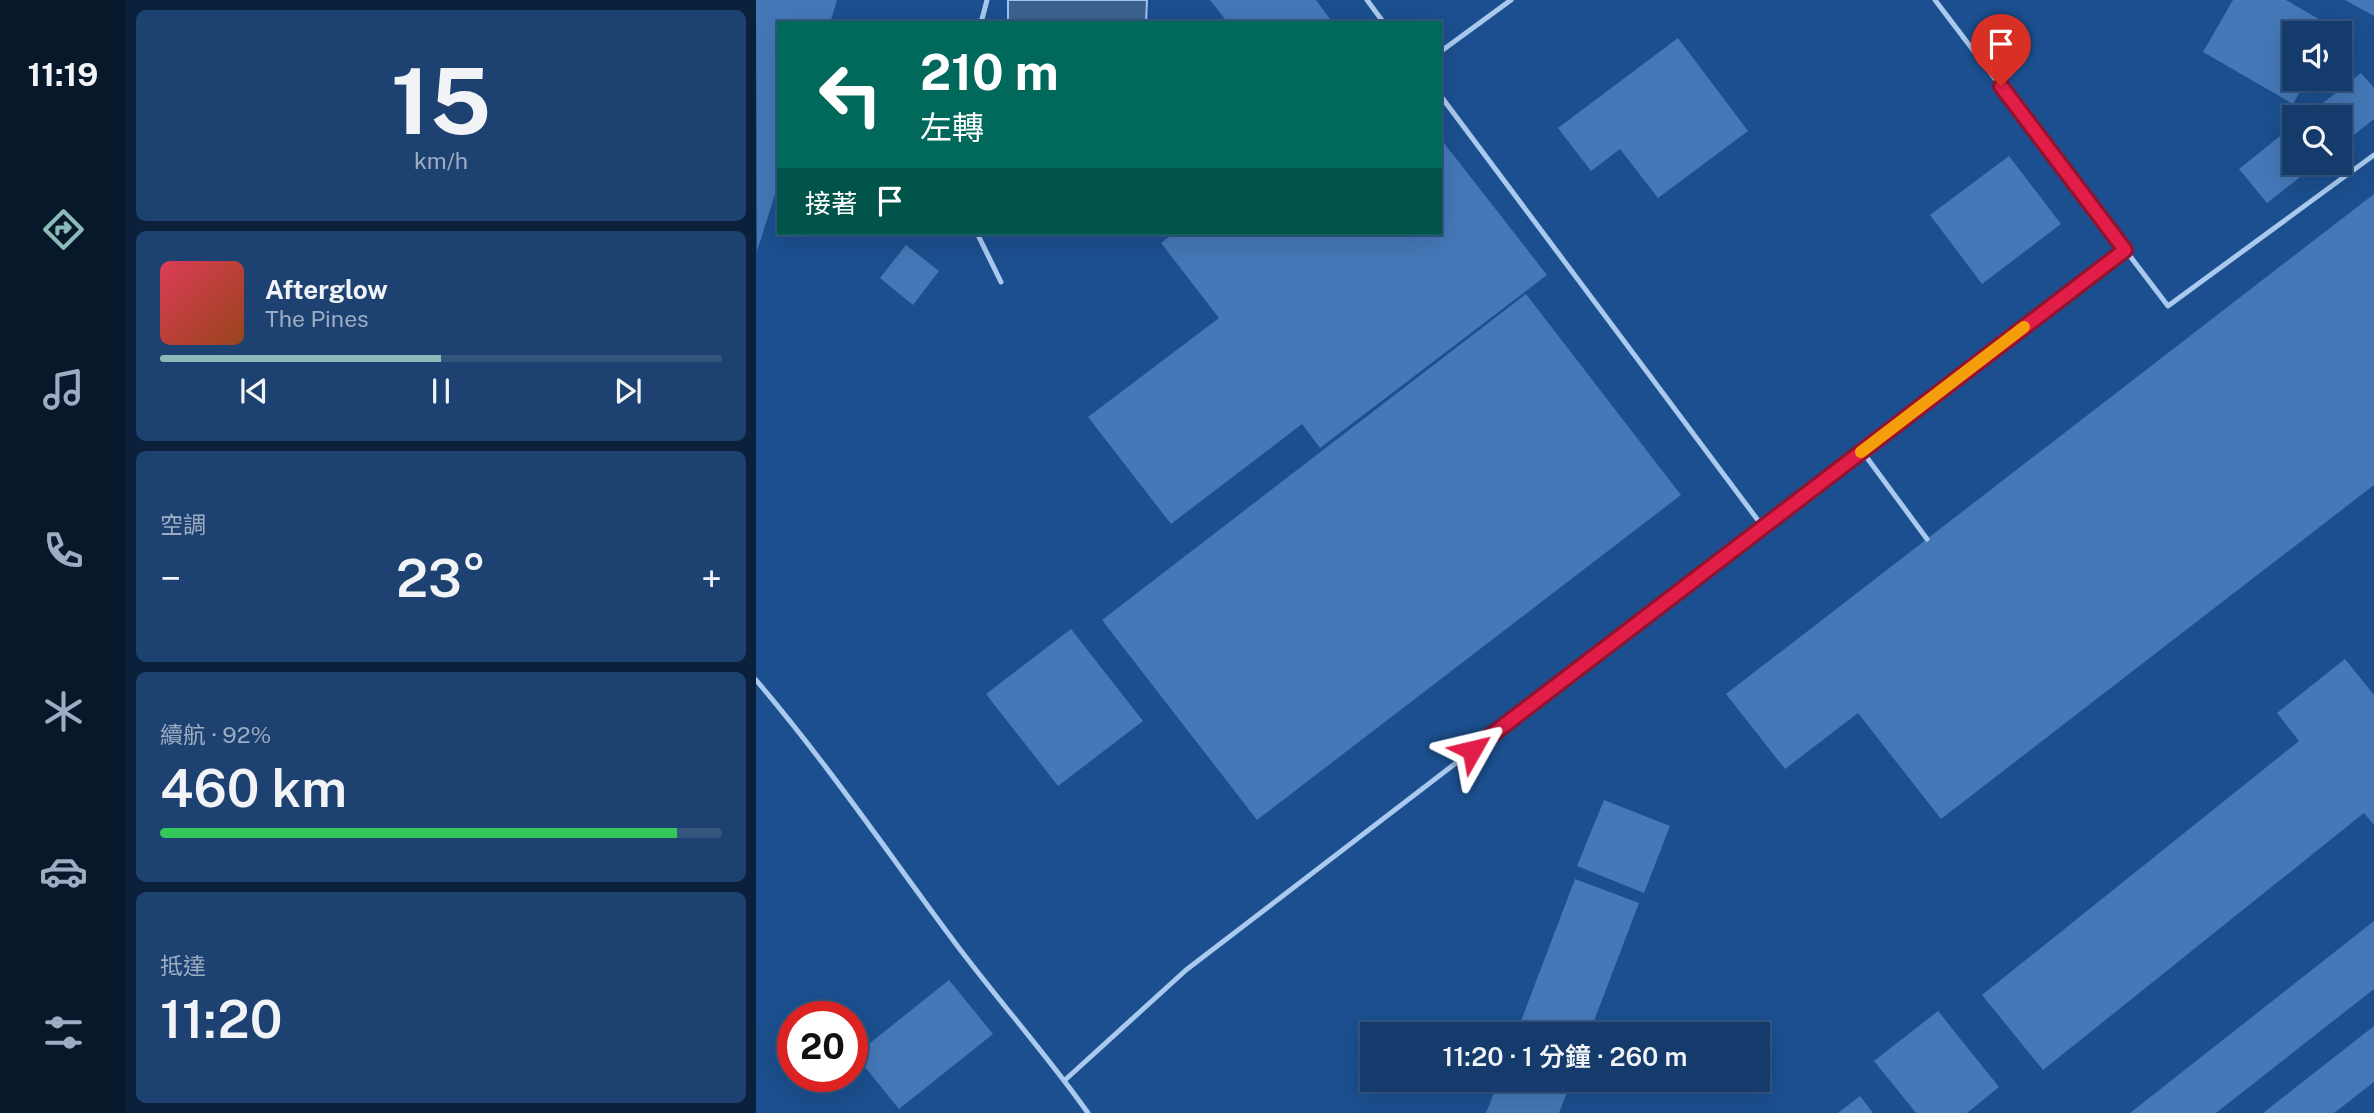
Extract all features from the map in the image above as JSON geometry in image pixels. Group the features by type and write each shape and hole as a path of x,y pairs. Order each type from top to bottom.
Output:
{"lane":[{"path":"982,21 987,0"},
{"path":"1367,0 1383,21"},
{"path":"1442,51 1511,0"},
{"path":"1935,0 2168,306 2374,155"},
{"path":"1442,98 1763,527"},
{"path":"978,235 1001,282"},
{"path":"1065,1080 1186,970 2125,250"},
{"path":"1862,451 1927,540"},
{"path":"756,680 806,739 952,939 1065,1080 1088,1113"}],"water":[{"path":"1008,0 1147,0 1146,21 1008,21"}],"building":[{"path":"756,0 837,0 831,21 777,21 777,188 757,251"},
{"path":"1210,0 1316,0 1332,21 1226,21"},
{"path":"2233,0 2286,0 2322,21 2282,21 2282,91 2300,91 2293,104 2203,52"},
{"path":"2345,0 2374,0 2374,16"},
{"path":"1678,38 1748,131 1658,198 1620,149 1591,171 1558,128"},
{"path":"2361,73 2374,88 2374,119 2352,136 2352,105 2320,105 2338,91 2352,91 2352,80"},
{"path":"2282,135 2282,175 2303,175 2267,203 2239,169"},
{"path":"1442,141 1547,275 1320,448 1302,424 1171,524 1088,417 1219,318 1161,243 1171,235 1442,235"},
{"path":"2009,156 2061,224 1982,284 1930,215"},
{"path":"2374,194 2374,485 1941,819 1858,713 1785,769 1726,694"},
{"path":"906,245 939,271 913,305 880,278"},
{"path":"1526,294 1681,495 1257,820 1102,620"},
{"path":"1071,629 1143,721 1058,786 986,694"},
{"path":"2345,659 2374,695 2374,825 2364,813 2043,1070 1982,995 2299,741 2277,713"},
{"path":"1604,800 1670,826 1644,893 1577,866"},
{"path":"1575,879 1639,903 1594,1022 1521,1022"},
{"path":"2374,921 2374,989 2216,1113 2130,1113"},
{"path":"949,980 993,1034 899,1109 868,1071 868,1045"},
{"path":"1938,1011 1999,1087 1967,1113 1916,1113 1874,1061"},
{"path":"2374,1026 2374,1082 2334,1113 2263,1113"},
{"path":"1494,1092 1567,1092 1559,1113 1486,1113"},
{"path":"1860,1096 1873,1113 1838,1113"}],"slow traffic":[{"path":"1861,452 2024,327"}],"route":[{"path":"1472,750 2125,250 2001,86"}]}
